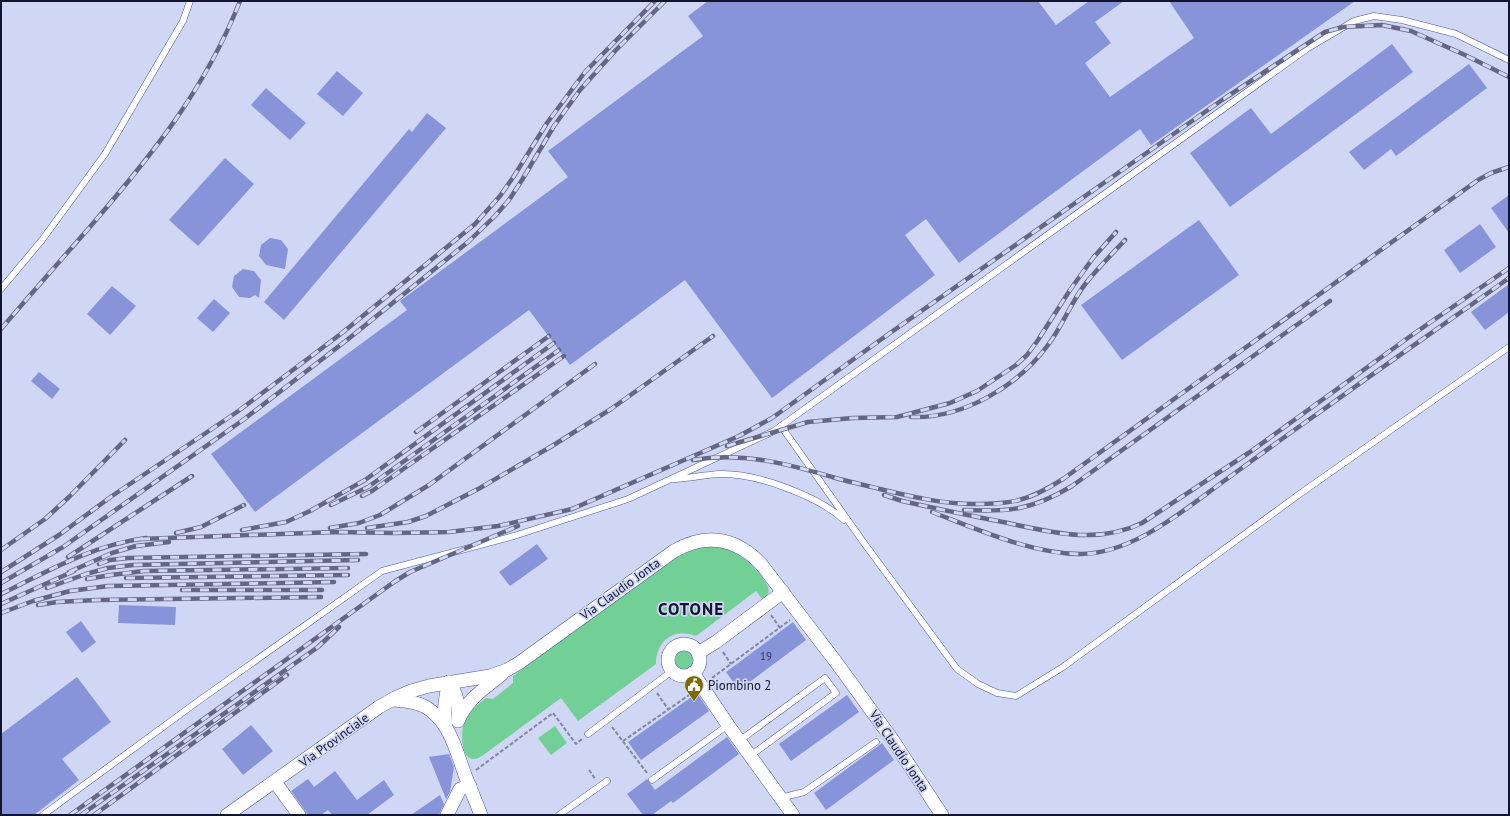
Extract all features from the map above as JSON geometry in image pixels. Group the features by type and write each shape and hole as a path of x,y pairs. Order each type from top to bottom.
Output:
{"street":[{"name":"Via Claudio Jonta","path":"449,682 490,676 506,670 525,659 674,551 696,541 721,540 743,548 761,564 840,667 892,739 942,815"},
{"path":"698,653 716,642 783,592"},
{"path":"677,645 689,645 698,653 700,658 699,664 693,673 682,676 672,671 669,666 669,654 677,645"},
{"path":"458,722 462,710 470,700 506,670"},
{"path":"693,673 792,815"},
{"path":"449,682 458,699 459,710 456,749"},
{"path":"446,729 444,702 449,682"},
{"name":"Via Provinciale","path":"227,815 379,707 411,691 449,682"},
{"path":"391,700 413,703 430,709 436,715 446,729 471,779 481,815"},
{"path":"447,815 460,789 471,779"},
{"path":"275,782 299,815"}],"lane":[{"path":"1,289 42,240 106,154 184,21 190,1"},
{"path":"43,815 197,702 382,571 514,536 628,499 774,431 1308,48 1354,21 1374,16 1402,20 1456,34 1509,60"},
{"path":"781,426 957,669 978,684 997,693 1016,696 1063,666 1300,493 1509,347"},
{"path":"669,480 721,474 755,478 803,494 838,514 854,528"},
{"path":"588,734 653,687 672,671"},
{"path":"739,741 825,678 836,693 750,756"},
{"path":"652,780 728,725"},
{"path":"780,798 804,792 876,742"},
{"path":"558,815 607,781"}],"path":[{"path":"653,687 668,709"},
{"path":"471,779 553,714 576,744 588,734"},
{"path":"607,720 652,780"}],"green space":[{"path":"699,546 721,546 744,558 758,572 766,583 769,592 766,597 763,600 756,591 696,636 680,633 668,638 659,649 656,664 578,721 561,698 482,756 475,759 469,758 463,747 462,731 466,718 475,707 486,698 493,699 513,683 513,676 677,556"},
{"path":"684,651 690,654 693,660 690,666 684,669 678,666 675,660 678,654"},
{"path":"555,726 567,743 551,755 538,738"}],"building":[{"path":"708,1 1038,1 1056,25 1089,1 1124,1 1095,22 1111,43 1085,63 1110,97 1194,38 1169,1 1355,1 1151,145 1140,129 959,263 926,219 905,235 935,275 772,398 685,280 570,365 529,310 255,512 211,454 407,310 400,301 568,177 548,151 703,36 688,16"},
{"path":"1392,44 1413,72 1230,207 1190,153 1251,108 1271,134"},
{"path":"1469,64 1487,88 1396,156 1391,149 1364,170 1349,152"},
{"path":"337,71 363,93 343,116 317,94"},
{"path":"266,88 306,123 290,140 251,105"},
{"path":"427,113 446,128 284,320 264,302 409,129 412,132"},
{"path":"225,158 254,184 198,246 169,220"},
{"path":"1509,195 1509,233 1491,208"},
{"path":"1199,220 1239,275 1122,360 1081,305"},
{"path":"1480,224 1496,247 1460,273 1444,250"},
{"path":"270,238 281,240 288,249 285,269 266,265 259,256 261,245"},
{"path":"243,269 254,271 261,280 259,298 255,295 250,298 239,297 232,287 234,276"},
{"path":"1509,284 1509,312 1485,330 1471,312"},
{"path":"112,286 136,306 110,335 87,314"},
{"path":"214,299 230,313 213,332 197,318"},
{"path":"39,372 60,389 52,399 31,381"},
{"path":"537,544 548,559 510,586 499,572"},
{"path":"119,605 176,607 175,625 118,623"},
{"path":"81,621 96,642 82,653 66,632"},
{"path":"793,622 806,640 739,690 726,672"},
{"path":"77,677 111,722 62,759 79,780 34,815 1,815 1,734"},
{"path":"697,693 709,711 641,760 628,742"},
{"path":"847,695 859,712 791,761 779,744"},
{"path":"251,725 273,751 243,775 222,749"},
{"path":"727,737 739,754 673,803 671,801 652,815 643,815 627,794 647,779 655,790"},
{"path":"882,743 894,760 826,810 814,793"},
{"path":"449,754 454,767 450,792 446,799 429,757"},
{"path":"335,771 357,800 384,780 394,795 367,815 332,815 328,810 321,815 308,815 291,791 308,779 314,787"},
{"path":"440,795 444,804 439,815 411,815"}],"railway":[{"path":"1,329 134,175 175,121 210,64 240,1"},
{"path":"1,572 59,535 112,496 237,412 342,333 475,224 500,196 547,123 585,72 655,1"},
{"path":"1,583 63,547 243,420 347,340 468,242 509,200 554,126 580,90 615,51 665,1"},
{"path":"141,539 335,532 449,532 498,526 572,509 739,436 772,418 890,333 1222,100 1325,32 1343,27 1382,25 1411,31 1465,55 1509,77"},
{"path":"693,460 730,457 749,458 785,464 928,500 951,503 996,504 1031,496 1047,489 1063,479 1478,180 1491,173 1509,167"},
{"path":"727,446 808,422 853,418 897,417 950,403 977,391 1016,365 1027,355 1093,258 1116,232"},
{"path":"911,417 931,416 969,406 988,397 1021,374 1036,360 1048,345 1086,283 1125,240"},
{"path":"884,495 902,501 1053,532 1089,535 1107,534 1124,530 1142,523 1250,452 1412,335 1509,268"},
{"path":"932,512 986,533 1043,550 1080,554 1100,552 1119,547 1138,539 1175,517 1509,278"},
{"path":"964,510 1008,510 1020,508 1032,505 1058,494 1072,486 1330,301"},
{"path":"416,432 549,336"},
{"path":"367,528 408,522 426,516 480,488 552,446 611,409 713,336"},
{"path":"242,530 286,522 310,511 365,480 554,343"},
{"path":"331,505 368,487 559,350"},
{"path":"362,496 372,491 564,356"},
{"path":"330,528 359,523 380,515 429,485 595,364"},
{"path":"1,550 45,519 69,497 125,440"},
{"path":"68,557 192,476"},
{"path":"176,533 201,527 244,505"},
{"path":"70,815 394,582 410,572 518,526"},
{"path":"1,594 71,560 89,553 126,541 146,538"},
{"path":"69,572 112,553 136,546 169,542"},
{"path":"99,564 110,560 128,558 366,554"},
{"path":"47,588 108,568 133,565 358,560"},
{"path":"87,579 144,571 348,568"},
{"path":"1,604 74,571"},
{"path":"126,578 348,575"},
{"path":"1,613 33,601 70,591 108,586 334,582"},
{"path":"182,590 322,590"},
{"path":"38,605 57,602 97,600 321,597"},
{"path":"81,815 318,647 339,627"},
{"path":"94,815 287,675"}],"place":[{"name":"Piombino 2","path":"694,702"}],"district":[{"name":"COTONE","path":"691,609"}]}
